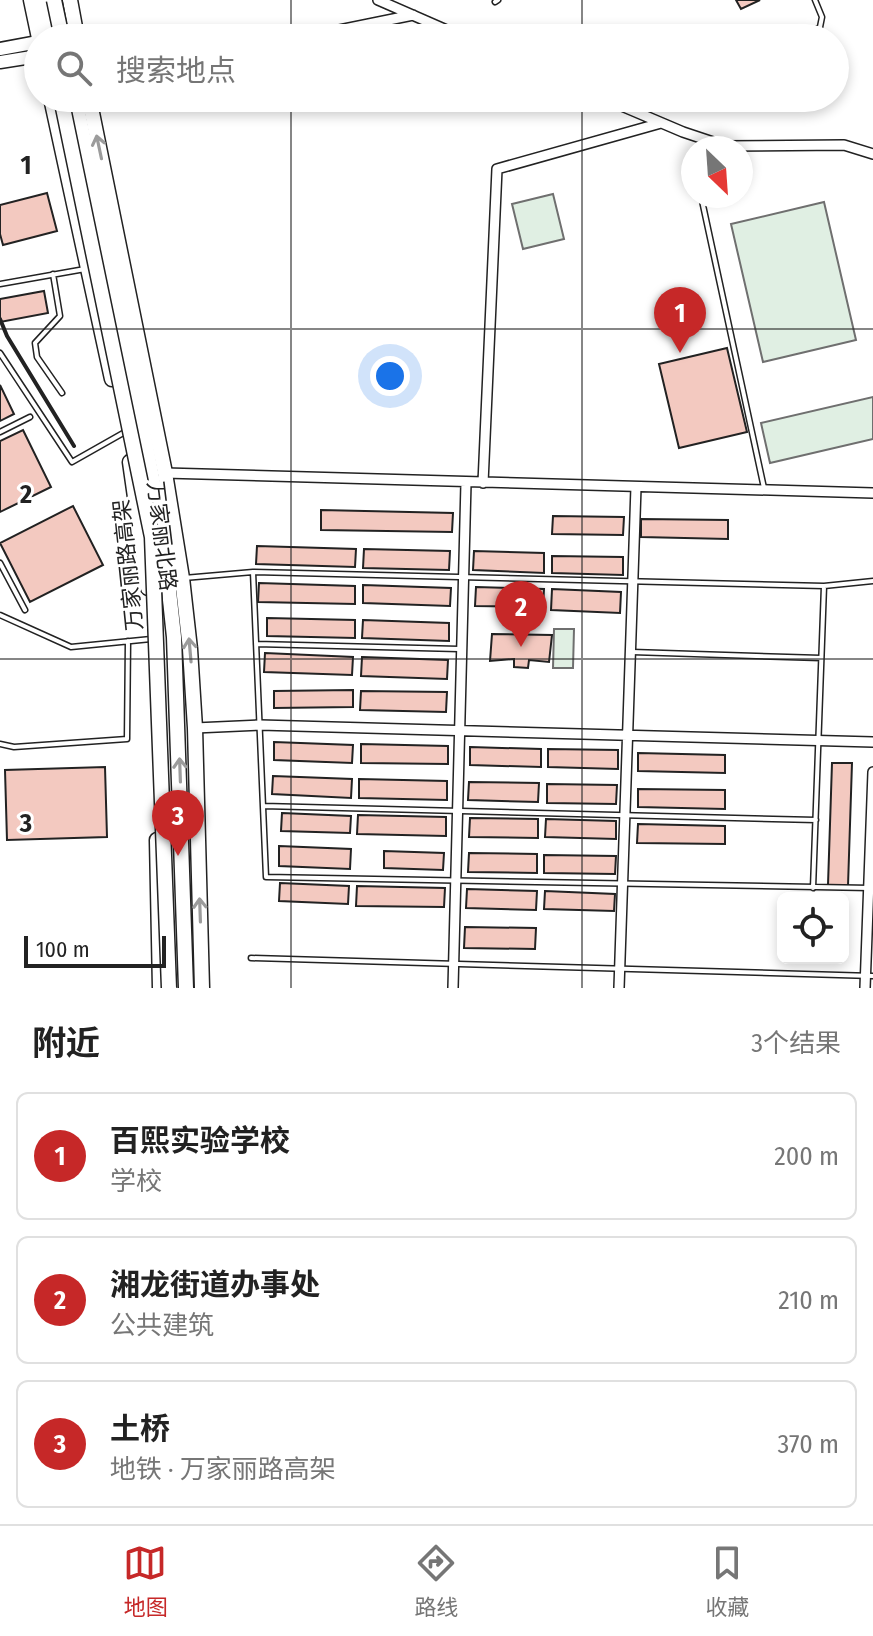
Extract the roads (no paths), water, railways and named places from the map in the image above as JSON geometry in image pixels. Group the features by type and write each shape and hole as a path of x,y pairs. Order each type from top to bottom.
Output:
{"main road":[{"path":"31,0 35,24"},
{"path":"41,0 46,24"},
{"path":"54,0 63,24"},
{"path":"69,24 70,0"},
{"path":"0,49 24,43"},
{"path":"0,62 24,58"},
{"name":"万家丽北路","path":"54,112 125,432 147,575 160,988"},
{"name":"万家丽路高架","path":"64,112 152,537 169,988"},
{"name":"万家丽路高架","path":"78,112 163,535 174,637 186,988"},
{"name":"万家丽北路","path":"92,112 165,473 182,578 195,728 202,988"}],"street":[{"path":"378,0 433,24"},
{"path":"369,24 413,15"},
{"path":"635,112 725,146 844,145 873,154"},
{"path":"483,483 497,169 661,123"},
{"path":"165,473 873,493"},
{"path":"453,988 466,483"},
{"path":"619,988 636,487"},
{"path":"195,728 260,725 873,742"},
{"path":"865,988 869,976 873,772"}],"lane":[{"path":"815,0 822,17 821,24"},
{"path":"704,208 764,490"},
{"path":"0,284 87,269"},
{"path":"53,274 60,316 35,343 37,357 62,393"},
{"path":"0,353 72,462 125,432"},
{"path":"0,432 30,417"},
{"path":"0,563 25,610"},
{"path":"253,572 266,877 871,888"},
{"path":"182,578 253,572 824,586 873,581"},
{"path":"813,888 824,586"},
{"path":"0,615 71,647 151,639"},
{"path":"0,744 14,747 127,739 128,641"},
{"path":"256,644 462,649"},
{"path":"631,652 821,658"},
{"path":"263,806 816,820"},
{"path":"251,958 869,976"}],"place":[{"name":"百熙实验学校","path":"680,353"},
{"name":"湘龙街道办事处","path":"521,647"},
{"name":"土桥","path":"178,856"}]}
